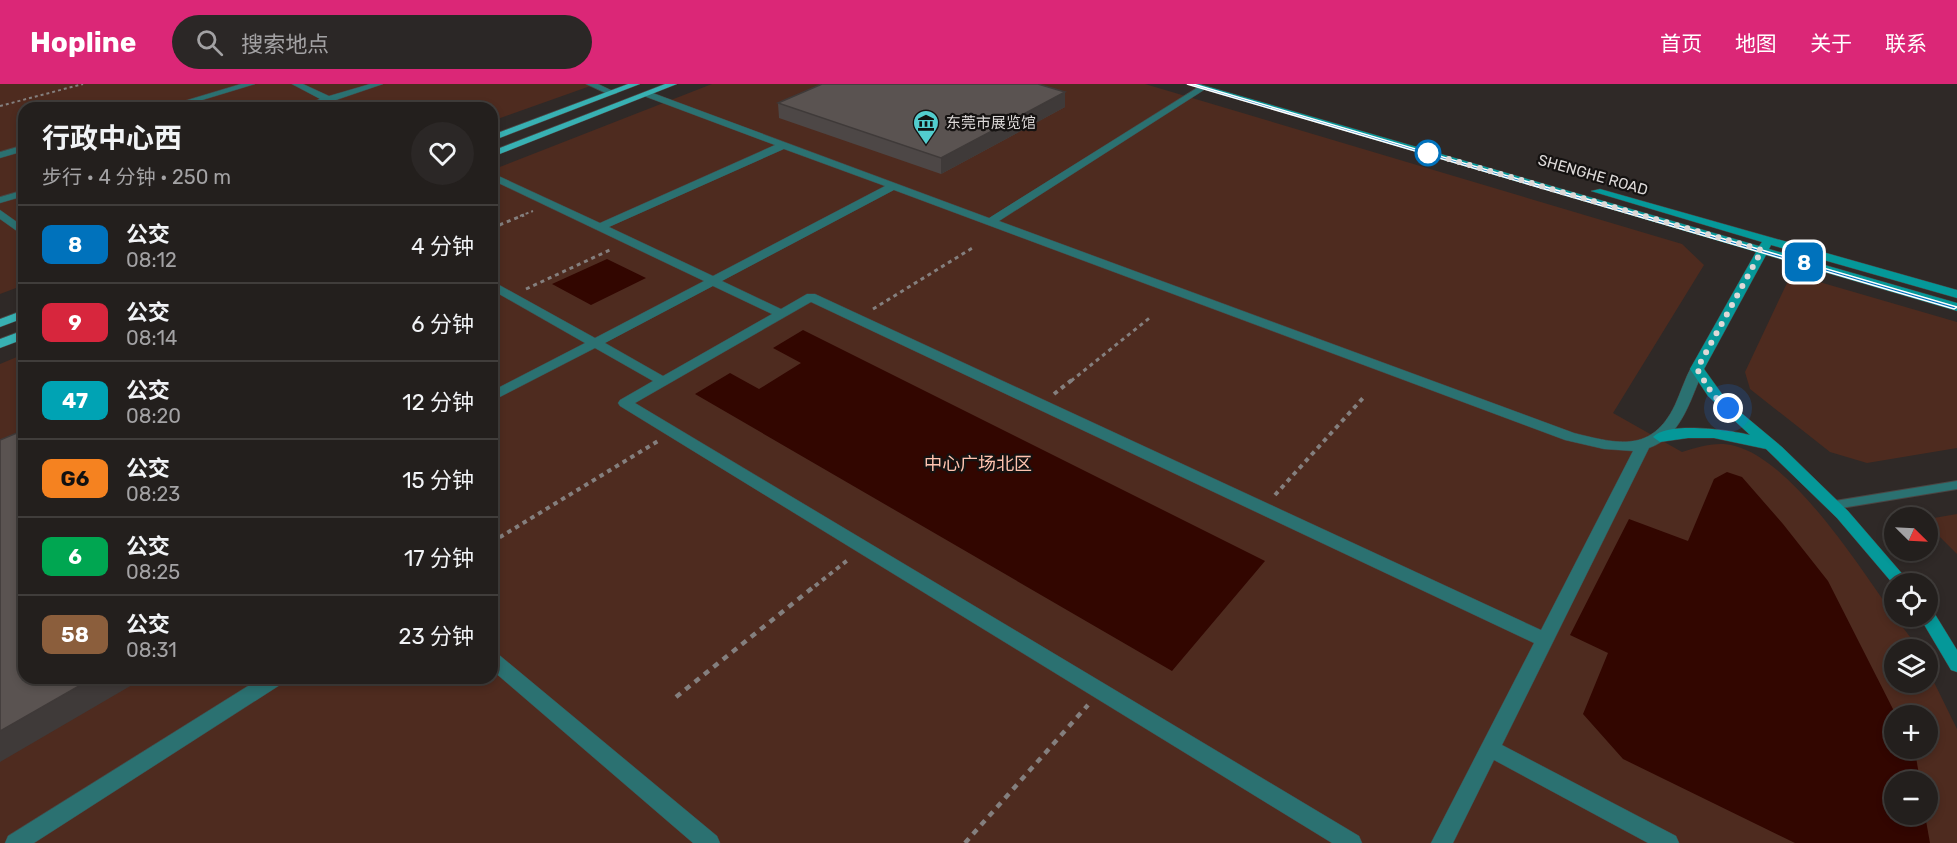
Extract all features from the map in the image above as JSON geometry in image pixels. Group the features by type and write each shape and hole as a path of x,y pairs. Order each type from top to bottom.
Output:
{"main road":[{"path":"498,136 636,84"},
{"path":"498,152 673,84"},
{"name":"SHENGHE ROAD","path":"1190,84 1765,245 1957,294"},
{"name":"SHENGHE ROAD","path":"1221,84 1765,245 1957,307"},
{"path":"1765,245 1697,369 1713,395 1774,447 1835,505 1894,573"},
{"path":"0,323 18,316"},
{"path":"0,344 18,336"},
{"path":"1652,441 1707,431 1728,433 1774,447"},
{"path":"1934,627 1957,665"}],"street":[{"path":"187,102 251,84"},
{"path":"296,84 334,102"},
{"path":"319,102 379,84"},
{"path":"590,84 613,93"},
{"path":"990,222 1203,88"},
{"path":"647,94 1570,436 1598,444 1623,446 1652,441"},
{"path":"600,227 784,145"},
{"path":"0,155 18,150"},
{"path":"498,179 782,314"},
{"path":"498,394 894,186"},
{"path":"0,200 18,195"},
{"path":"0,213 18,228"},
{"path":"498,288 663,381"},
{"path":"1351,843 625,403 811,297 1545,640"},
{"path":"1443,843 1545,640 1652,441 1671,424 1697,369"},
{"path":"498,664 709,843"},
{"path":"16,843 267,684"},
{"path":"1490,748 1668,843"}],"lane":[{"path":"1835,505 1957,485"}],"path":[{"path":"0,105 83,84"},
{"path":"498,225 550,203"},
{"path":"511,296 628,241"},
{"path":"857,319 974,247"},
{"path":"1041,405 1152,316"},
{"path":"1263,508 1363,398"},
{"path":"498,538 672,432"},
{"path":"676,697 863,548"},
{"path":"965,843 1100,691"}],"green space":[{"path":"0,84 596,84 498,119 498,102 18,102 18,287 0,294"},
{"name":"中心广场北区","path":"712,84 1145,84 1682,244 1704,265 1613,413 1682,452 1708,445 1735,446 1757,456 1780,472 1824,519 1884,601 1884,627 1902,627 1911,639 1884,639 1884,693 1938,693 1938,690 1957,729 1957,843 0,843 0,364 18,356 18,684 498,684 498,168"},
{"path":"1816,281 1957,322 1957,448 1867,463 1830,452 1750,389 1745,372 1787,283"},
{"path":"1957,514 1957,554 1938,535 1938,517"}],"shaded area":[{"path":"607,259 646,278 591,305 552,284"},
{"path":"803,330 1265,561 1172,671 695,394 730,373 759,389 801,363 773,348"},
{"path":"1727,472 1742,477 1828,581 1891,705 1884,705 1884,759 1916,759 1918,771 1884,771 1884,825 1927,825 1930,843 1795,843 1623,759 1583,714 1608,653 1570,635 1629,519 1688,541 1714,479"}],"building":[{"name":"东莞市展览馆","path":"822,84 1038,84 1065,92 941,158 778,103"},
{"path":"18,432 18,684 82,684 0,731 0,440"}],"bus line":[{"name":"8","path":"1190,84 1957,307"}],"place":[{"name":"东莞市展览馆","path":"926,146"}],"route":[{"path":"1428,153 1762,250 1697,369 1713,395 1728,408"}]}
